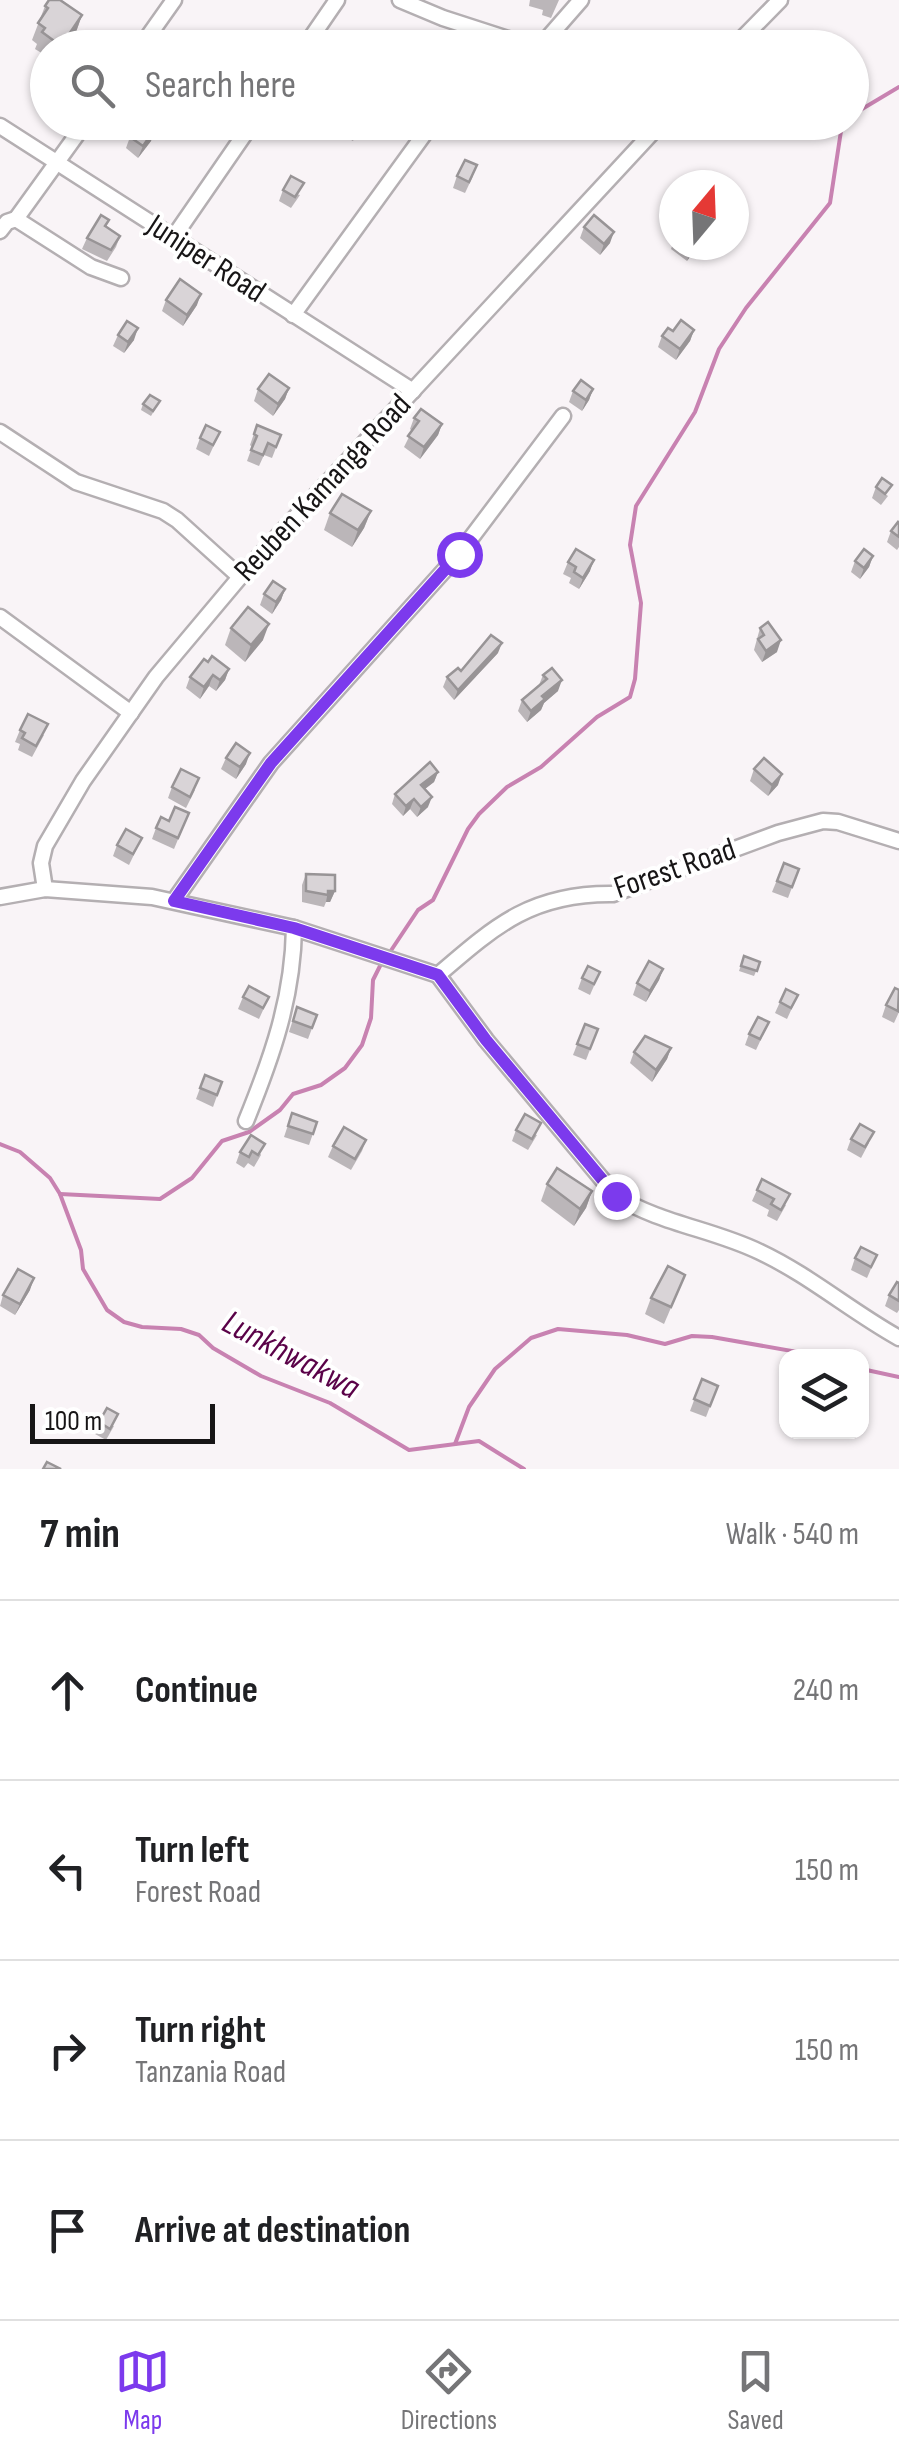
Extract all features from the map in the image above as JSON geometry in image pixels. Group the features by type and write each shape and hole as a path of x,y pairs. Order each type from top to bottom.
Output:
{"street":[{"path":"153,30 174,0"},
{"path":"316,30 337,0"},
{"path":"400,0 467,30"},
{"path":"554,30 581,0"},
{"path":"751,30 780,0"},
{"name":"Juniper Road","path":"0,126 413,391"},
{"path":"0,232 7,222 16,219 74,140"},
{"path":"173,238 241,140"},
{"path":"293,314 420,140"},
{"name":"Reuben Kamanga Road","path":"46,888 40,863 45,846 83,781 156,677 240,578 645,140"},
{"path":"16,219 91,267 121,278"},
{"path":"174,901 271,763 459,554 564,416"},
{"path":"0,432 76,482 163,511 240,578"},
{"path":"0,617 130,713"},
{"name":"Forest Road","path":"438,975 485,935 547,900 613,894 778,833 823,821 899,840"},
{"path":"0,897 46,888 174,901 294,928 438,975 486,1040 616,1196 644,1214 760,1252 899,1338"},
{"path":"246,1121 275,1050 293,968 294,928"}],"building":[{"path":"49,0 60,0 82,15 72,30 44,30 38,23 48,8 45,6"},
{"path":"465,160 477,165 469,182 457,176"},
{"path":"291,176 304,183 295,197 283,190"},
{"path":"101,215 109,220 105,226 120,236 111,250 87,238"},
{"path":"594,215 614,232 604,244 584,227"},
{"path":"180,279 201,294 187,315 166,300"},
{"path":"681,320 694,330 680,349 662,336 668,328 673,331"},
{"path":"127,321 138,328 128,342 118,335"},
{"path":"269,374 289,388 278,404 258,389"},
{"path":"581,380 593,389 586,400 573,391"},
{"path":"150,395 160,401 153,411 143,404"},
{"path":"421,409 442,424 424,447 408,436 419,421 414,418"},
{"path":"206,425 220,432 213,445 200,438"},
{"path":"257,425 281,435 276,447 268,443 263,455 251,450"},
{"path":"882,478 892,485 885,494 876,487"},
{"path":"342,494 371,511 358,530 330,513"},
{"path":"899,523 899,537 891,531"},
{"path":"576,549 594,560 583,578 568,562"},
{"path":"864,549 873,556 864,568 855,561"},
{"path":"273,581 285,589 276,602 264,594"},
{"path":"248,607 269,624 251,645 231,628"},
{"path":"768,622 781,640 766,651 758,639 764,635 760,628"},
{"path":"491,635 502,643 458,690 447,677 458,668 461,671"},
{"path":"212,656 229,669 220,680 213,675 204,687 190,677 204,659 208,662"},
{"path":"552,668 562,680 531,711 522,700 547,679 543,675"},
{"path":"28,714 48,724 36,746 22,738 25,733 20,730"},
{"path":"236,743 250,753 240,767 226,758"},
{"path":"764,758 782,774 772,785 754,769"},
{"path":"430,762 438,772 421,785 432,797 421,807 414,799 406,806 395,794"},
{"path":"181,769 199,778 190,797 172,787"},
{"path":"175,807 189,813 178,838 156,828 161,817 169,821"},
{"path":"126,829 142,838 133,854 117,845"},
{"path":"784,863 799,869 792,887 777,881"},
{"path":"306,874 335,875 335,891 328,891 328,895 306,891"},
{"path":"744,956 760,962 757,971 741,966"},
{"path":"649,961 663,969 650,991 637,983"},
{"path":"588,966 600,972 594,984 582,978"},
{"path":"249,986 269,997 263,1008 243,997"},
{"path":"895,988 899,990 898,1011 886,1005"},
{"path":"786,989 798,995 791,1008 780,1002"},
{"path":"297,1007 317,1015 312,1028 293,1021"},
{"path":"758,1017 769,1022 760,1039 749,1034"},
{"path":"585,1024 598,1029 590,1049 577,1044"},
{"path":"645,1036 671,1048 656,1070 634,1052"},
{"path":"205,1075 222,1082 217,1095 200,1088"},
{"path":"292,1113 317,1122 313,1134 288,1126"},
{"path":"525,1114 541,1123 532,1139 516,1130"},
{"path":"860,1124 874,1132 865,1147 851,1139"},
{"path":"344,1127 366,1140 355,1159 333,1146"},
{"path":"251,1135 265,1144 258,1155 252,1151 249,1157 240,1152"},
{"path":"557,1168 592,1191 580,1209 547,1184"},
{"path":"762,1179 790,1194 781,1210 771,1204 774,1199 757,1190"},
{"path":"861,1247 877,1255 871,1267 855,1258"},
{"path":"668,1266 685,1275 671,1307 651,1298"},
{"path":"18,1269 34,1278 20,1304 3,1295"},
{"path":"899,1283 899,1301 889,1295"},
{"path":"702,1379 718,1386 710,1406 694,1399"},
{"path":"107,1408 118,1414 110,1429 99,1422"},
{"path":"47,1462 61,1469 43,1469"}],"waterway":[{"path":"869,105 899,87"},
{"path":"388,955 418,910 433,900 479,814 507,787 541,767 597,717 630,697 641,603 630,545 636,506 695,412 719,349 746,308 830,203 840,140"},
{"path":"60,1194 160,1199 192,1178 222,1141 249,1132 280,1110 293,1094 321,1085 345,1068 362,1045 371,1018 373,980 382,962"},
{"name":"Lunkhwakwa","path":"0,1144 20,1152 50,1178 81,1250 83,1269 107,1310 124,1322 199,1335 213,1348 261,1376 330,1403 409,1450 479,1441 524,1469"},
{"path":"455,1444 469,1407 495,1369 531,1338 558,1329 627,1335 665,1344 692,1336 712,1337 780,1349"},
{"path":"869,1371 899,1377"}],"route":[{"path":"459,554 271,763 174,901 294,928 438,975 486,1040 616,1196"}]}
